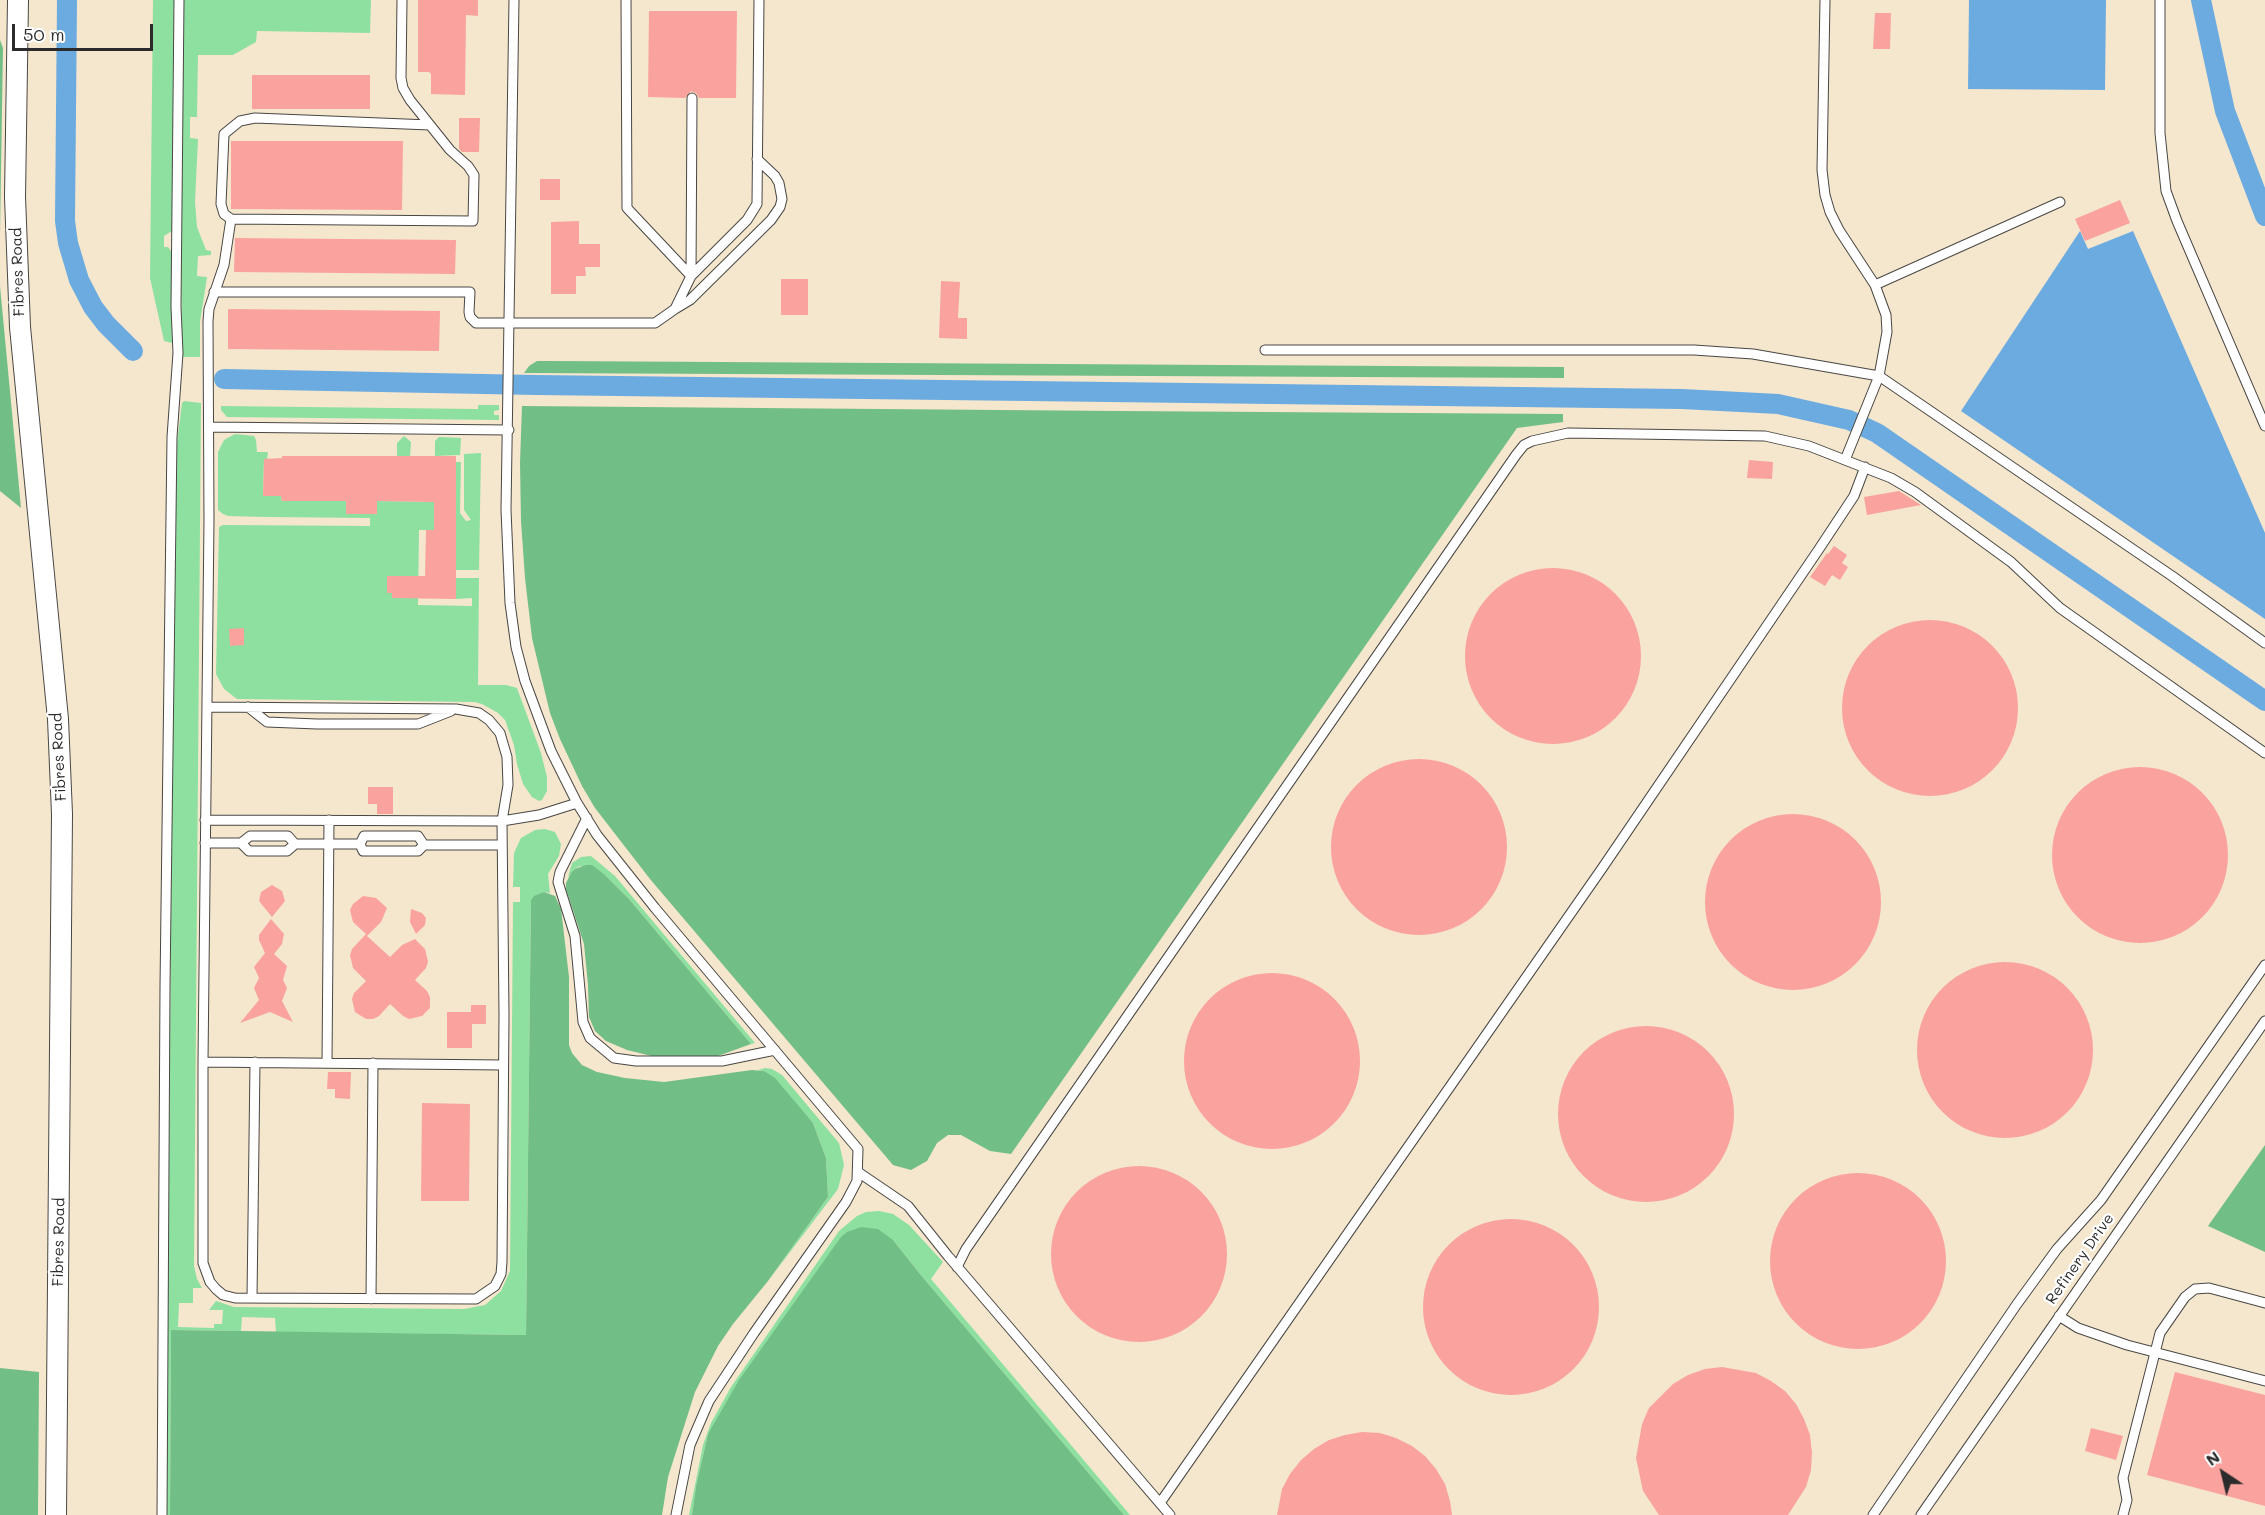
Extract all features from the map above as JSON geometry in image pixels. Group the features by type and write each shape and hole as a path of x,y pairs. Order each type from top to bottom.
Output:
{"street":[{"name":"Fibres Road","path":"18,0 15,197 20,327 58,719 62,814 56,1515"}],"lane":[{"path":"162,1515 170,568 172,437 178,353 176,307 179,0"},
{"path":"402,0 401,78 403,88 450,150 468,166 474,175 472,221 231,219 224,214 221,204 224,134 240,121 255,118 430,125"},
{"path":"514,0 507,561 516,647 525,681 551,751 577,803 597,835 655,909 855,1144 859,1157 857,1181 846,1202 709,1401 690,1445 676,1515"},
{"path":"626,0 627,208 691,276"},
{"path":"675,309 691,276 754,212 757,204 759,0"},
{"path":"1825,0 1822,170 1825,195 1839,230 1875,285 1884,308 1887,332 1879,376 1845,459"},
{"path":"2160,0 2160,134 2166,191 2265,426"},
{"path":"691,276 692,98"},
{"path":"214,292 470,292 469,312 470,317 476,323 649,324 662,320 690,300 771,220 780,207 782,199 779,183 757,159"},
{"path":"1875,285 2060,202"},
{"path":"208,708 456,709 478,713 489,720 500,733 507,757 508,785 502,820 502,1262 501,1274 495,1286 476,1299 464,1301 235,1298 224,1295 210,1282 203,1263 209,309 224,265 231,219"},
{"path":"1265,350 1694,350 1753,354 1879,376 2172,576 2265,643"},
{"path":"209,427 508,430"},
{"path":"957,1267 966,1249 1524,445 1544,437 1568,434 1743,434 1783,439 1845,459 1891,478 1915,492 2010,562 2060,608 2265,753"},
{"path":"1160,1503 1610,857 1854,496 1865,467"},
{"path":"248,707 267,722 317,724 418,724 456,709"},
{"path":"205,820 502,820 539,815 577,803"},
{"path":"587,819 560,872 558,882 575,936 583,1022 590,1038 614,1058 636,1061 722,1061 775,1050"},
{"path":"327,1063 329,820"},
{"path":"205,843 240,843 250,836 288,836 295,844"},
{"path":"364,836 418,836 424,844 418,851 363,851 360,844 364,836"},
{"path":"240,843 249,851 287,851 295,844 360,844"},
{"path":"424,844 502,845"},
{"path":"1873,1515 2017,1304 2057,1249 2101,1200 2265,965"},
{"name":"Refinery Drive","path":"1921,1515 2265,1021"},
{"path":"203,1062 503,1065"},
{"path":"252,1298 255,1062"},
{"path":"371,1299 373,1063"},
{"path":"858,1172 908,1206 957,1267 1170,1515"},
{"path":"2123,1515 2127,1500 2123,1478 2160,1333 2185,1297 2195,1289 2209,1288 2265,1303"},
{"path":"2059,1316 2078,1328 2155,1354 2265,1381"}],"green space":[{"path":"153,0 174,0 172,231 164,236 164,247 168,247 171,251 172,343 164,341 150,278"},
{"path":"184,0 371,0 370,33 257,31 256,42 233,55 198,55 197,117 190,117 190,138 198,139 195,202 197,227 206,250 211,251 211,255 198,256 197,276 207,277 200,322 200,357 182,357"},
{"path":"0,40 3,48 0,233"},
{"path":"0,286 21,508 0,491"},
{"path":"537,361 1564,367 1564,378 524,373"},
{"path":"184,401 201,403 194,1266 202,1288 193,1288 193,1303 179,1303 178,1327 214,1328 214,1324 222,1324 223,1310 209,1310 216,1301 234,1307 464,1309 485,1305 501,1291 510,1271 513,902 520,902 520,887 513,887 514,853 521,838 535,830 545,829 555,832 561,844 559,856 548,874 550,893 544,892 531,900 526,1335 276,1332 275,1318 242,1317 241,1331 171,1330 170,1515 166,1515 175,459"},
{"path":"478,405 499,405 499,410 494,411 494,415 499,415 499,420 227,417 221,410 221,406 478,409"},
{"path":"522,406 1563,414 1563,422 1517,428 1011,1154 990,1151 961,1135 948,1135 937,1143 927,1161 911,1170 893,1165 650,879 595,808 582,786 550,713 532,638 521,521"},
{"path":"235,434 254,436 257,452 268,452 267,459 264,459 263,496 281,496 282,501 346,501 346,514 377,514 377,501 434,502 456,462 461,462 460,513 466,521 471,520 464,510 464,454 481,453 479,570 456,570 456,523 444,530 419,530 418,605 472,606 472,598 456,599 456,578 479,578 478,685 506,685 517,688 541,753 547,777 547,791 542,800 539,801 532,797 523,784 514,745 505,720 482,704 474,702 237,699 224,689 216,674 219,527 223,525 370,526 370,518 228,516 223,514 218,510 218,452 224,440"},
{"path":"404,436 411,442 410,457 397,457 397,443"},
{"path":"439,437 461,438 460,455 435,456 435,441"},
{"path":"591,856 615,876 755,1043 751,1044 629,899 605,875 580,866 568,877 572,863 581,857"},
{"path":"586,865 592,865 605,875 629,899 751,1044 718,1056 699,1059 660,1058 627,1050 606,1041 595,1031 589,1017 584,944 566,889 571,873"},
{"path":"544,892 555,896 561,909 569,977 569,1045 572,1053 582,1065 597,1072 625,1078 664,1082 752,1070 764,1071 775,1078 813,1123 826,1158 828,1197 768,1281 733,1324 718,1346 695,1392 668,1477 662,1515 170,1515 171,1330 526,1335 531,900 534,896"},
{"path":"765,1068 782,1075 839,1143 844,1165 838,1189 768,1281 828,1197 826,1158 813,1123 764,1071 758,1070"},
{"path":"2265,1145 2265,1252 2208,1226"},
{"path":"879,1211 893,1214 909,1225 943,1262 931,1279 1130,1515 1124,1515 893,1240 708,1434 692,1515 689,1515 703,1445 711,1423 731,1387 839,1231 857,1216 866,1212"},
{"path":"861,1227 878,1229 893,1240 1124,1515 692,1515 708,1434 739,1380 841,1237"},
{"path":"0,1368 39,1372 38,1515 0,1515"}],"water":[{"path":"1969,0 2106,0 2105,90 1968,89"},
{"path":"2080,231 2088,249 2133,231 2265,533 2265,619 1961,411"}],"building":[{"path":"418,0 478,0 478,16 466,15 465,95 431,94 431,74 418,72"},
{"path":"649,11 737,11 736,98 699,98 691,91 685,98 648,97"},
{"path":"1875,13 1891,13 1890,49 1873,49"},
{"path":"252,75 370,75 370,109 252,109"},
{"path":"459,118 480,118 479,152 462,152 459,149"},
{"path":"231,141 403,141 402,210 231,209"},
{"path":"540,179 560,179 560,200 540,200"},
{"path":"2120,200 2130,223 2085,241 2075,219"},
{"path":"579,221 579,244 600,244 600,267 585,267 586,276 576,276 576,294 551,294 551,222"},
{"path":"235,238 456,240 455,274 234,272"},
{"path":"781,279 808,279 808,315 781,315"},
{"path":"941,281 960,282 958,318 967,318 967,339 939,338"},
{"path":"228,309 440,311 439,351 228,349"},
{"path":"282,456 456,456 456,599 392,598 392,593 387,593 387,576 425,576 426,530 434,530 434,502 377,501 377,514 346,514 346,501 282,501 281,496 263,496 264,459 282,458"},
{"path":"1749,460 1773,462 1772,479 1747,478"},
{"path":"1899,491 1921,505 1867,515 1864,497"},
{"path":"1834,546 1847,555 1842,563 1848,567 1840,580 1832,575 1825,586 1810,577"},
{"path":"1553,568 1587,575 1602,583 1615,594 1626,607 1634,622 1641,656 1634,690 1626,705 1615,718 1602,729 1587,737 1553,744 1519,737 1504,729 1491,718 1480,705 1472,690 1465,656 1472,622 1480,607 1491,594 1504,583 1519,575"},
{"path":"1930,620 1964,627 1979,635 1992,646 2003,659 2011,674 2018,708 2011,742 2003,757 1992,770 1979,781 1964,789 1930,796 1896,789 1881,781 1868,770 1857,757 1849,742 1842,708 1849,674 1857,659 1868,646 1881,635 1896,627"},
{"path":"244,628 244,645 230,646 229,629"},
{"path":"1419,759 1453,766 1468,774 1481,785 1492,798 1500,813 1507,847 1500,881 1492,896 1481,909 1468,920 1453,928 1419,935 1385,928 1370,920 1357,909 1346,896 1338,881 1331,847 1338,813 1346,798 1357,785 1370,774 1385,766"},
{"path":"2140,767 2174,774 2189,782 2202,793 2213,806 2221,821 2228,855 2221,889 2213,904 2202,917 2189,928 2174,936 2140,943 2106,936 2091,928 2078,917 2067,904 2059,889 2052,855 2059,821 2067,806 2078,793 2091,782 2106,774"},
{"path":"368,787 393,787 393,814 377,814 377,804 368,804"},
{"path":"1793,814 1827,821 1842,829 1855,840 1866,853 1874,868 1881,902 1874,936 1866,951 1855,964 1842,975 1827,983 1793,990 1759,983 1744,975 1731,964 1720,951 1712,936 1705,902 1712,868 1720,853 1731,840 1744,829 1759,821"},
{"path":"272,885 282,891 285,901 272,917 259,901 261,892"},
{"path":"363,896 376,898 387,908 381,922 367,936 390,957 402,945 415,939 425,949 428,962 426,968 415,980 430,997 430,1008 422,1016 409,1019 390,1004 373,1019 366,1019 355,1012 352,999 354,993 366,981 353,968 350,955 352,949 366,934 353,922 350,910 353,904"},
{"path":"411,909 422,913 426,918 425,925 416,934 410,922"},
{"path":"271,919 284,934 282,944 274,954 287,966 283,980 287,988 282,1001 293,1022 270,1012 240,1023 259,1000 254,988 259,978 254,967 265,953 259,935"},
{"path":"2005,962 2039,969 2054,977 2067,988 2078,1001 2086,1016 2093,1050 2086,1084 2078,1099 2067,1112 2054,1123 2039,1131 2005,1138 1971,1131 1956,1123 1943,1112 1932,1099 1924,1084 1917,1050 1924,1016 1932,1001 1943,988 1956,977 1971,969"},
{"path":"1272,973 1306,980 1321,988 1334,999 1345,1012 1353,1027 1360,1061 1353,1095 1345,1110 1334,1123 1321,1134 1306,1142 1272,1149 1238,1142 1223,1134 1210,1123 1199,1110 1191,1095 1184,1061 1191,1027 1199,1012 1210,999 1223,988 1238,980"},
{"path":"471,1005 486,1005 486,1024 472,1024 472,1048 447,1048 447,1012 471,1012"},
{"path":"1646,1026 1680,1033 1695,1041 1708,1052 1719,1065 1727,1080 1734,1114 1727,1148 1719,1163 1708,1176 1695,1187 1680,1195 1646,1202 1612,1195 1597,1187 1584,1176 1573,1163 1565,1148 1558,1114 1565,1080 1573,1065 1584,1052 1597,1041 1612,1033"},
{"path":"328,1072 351,1072 350,1099 335,1098 335,1089 327,1089"},
{"path":"422,1103 470,1104 469,1201 421,1201"},
{"path":"1139,1166 1173,1173 1188,1181 1201,1192 1212,1205 1220,1220 1227,1254 1220,1288 1212,1303 1201,1316 1188,1327 1173,1335 1139,1342 1105,1335 1090,1327 1077,1316 1066,1303 1058,1288 1051,1254 1058,1220 1066,1205 1077,1192 1090,1181 1105,1173"},
{"path":"1858,1173 1892,1180 1907,1188 1920,1199 1931,1212 1939,1227 1946,1261 1939,1295 1931,1310 1920,1323 1907,1334 1892,1342 1858,1349 1824,1342 1809,1334 1796,1323 1785,1310 1777,1295 1770,1261 1777,1227 1785,1212 1796,1199 1809,1188 1824,1180"},
{"path":"1511,1219 1545,1226 1560,1234 1573,1245 1584,1258 1592,1273 1599,1307 1592,1341 1584,1356 1573,1369 1560,1380 1545,1388 1511,1395 1477,1388 1462,1380 1449,1369 1438,1356 1430,1341 1423,1307 1430,1273 1438,1258 1449,1245 1462,1234 1477,1226"},
{"path":"1722,1367 1756,1373 1771,1381 1785,1391 1796,1404 1804,1419 1810,1435 1811,1470 1806,1487 1788,1515 1659,1515 1643,1491 1636,1458 1642,1424 1649,1408 1673,1384 1688,1375 1705,1369"},
{"path":"2175,1372 2265,1395 2265,1506 2147,1475"},
{"path":"2091,1428 2123,1436 2116,1460 2085,1451"},
{"path":"1362,1432 1380,1433 1396,1438 1425,1456 1445,1484 1452,1515 1277,1515 1282,1489 1301,1460 1329,1440"}],"waterway":[{"path":"67,0 65,221 68,243 79,280 93,307 106,324 133,351"},
{"path":"2201,0 2225,111 2265,216"},
{"path":"224,379 1682,399 1778,404 1849,420 1877,433 2265,701"}]}
